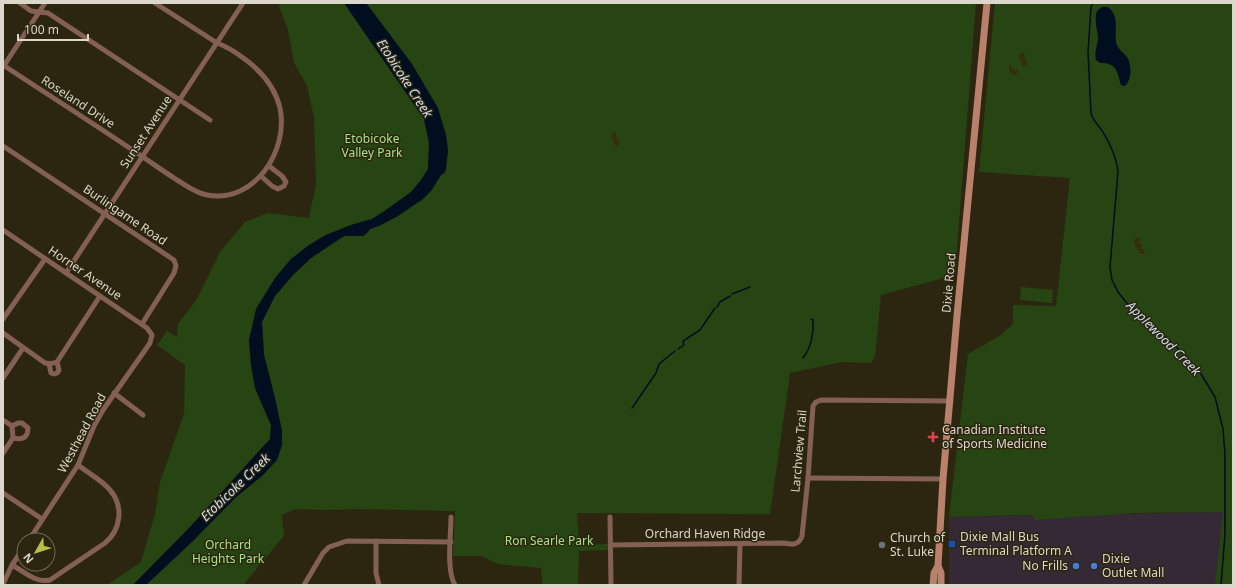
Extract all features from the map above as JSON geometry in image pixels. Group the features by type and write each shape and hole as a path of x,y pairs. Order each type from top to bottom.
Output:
{"main road":[{"name":"Dixie Road","path":"934,585 934,573 938,566 943,479 987,3"},
{"name":"Dixie Road","path":"938,566 941,573 941,585"}],"street":[{"path":"20,3 31,11 48,13 179,101 210,120"},
{"path":"3,66 45,3"},
{"path":"142,157 195,191 206,195 229,195 242,190 261,176 269,166 280,140 280,108 271,86 258,69 224,45 217,43 155,3"},
{"name":"Sunset Avenue","path":"66,273 243,3"},
{"name":"Roseland Drive","path":"3,66 142,157"},
{"name":"Burlingame Road","path":"3,146 174,260 176,266 174,273 142,324"},
{"path":"261,176 272,186 278,189 284,186 286,182 282,176 269,166"},
{"name":"Horner Avenue","path":"3,230 142,324 149,329 152,335"},
{"path":"3,319 45,258"},
{"path":"3,333 45,363 49,364 57,362 100,296"},
{"name":"Westhead Road","path":"34,532 78,465 94,426 103,410 150,343 152,335"},
{"path":"3,378 23,348"},
{"path":"49,364 51,372 54,374 59,370 57,362"},
{"path":"114,393 143,415"},
{"name":"Larchview Trail","path":"799,542 802,536 808,478 813,406 817,401 951,401"},
{"path":"3,420 13,428"},
{"path":"3,453 13,438 13,428 18,423 22,423 28,428 28,433 25,438 13,438"},
{"path":"12,565 36,579 43,581 50,580 112,537 117,527 119,516 118,505 115,498 109,488 78,465"},
{"path":"808,478 943,479"},
{"path":"3,493 42,519"},
{"path":"451,517 450,568 451,576 455,585"},
{"path":"610,517 611,585"},
{"path":"304,585 323,553 329,547 347,541 451,542"},
{"path":"376,541 376,573 378,585"},
{"name":"Orchard Haven Ridge","path":"610,545 784,543 792,545 799,542"},
{"path":"739,585 740,544"},
{"path":"3,584 16,559"}],"shaded area":[{"name":"Dixie Outlet Mall","path":"1223,512 1217,585 949,585 949,517"}],"green space":[{"name":"Etobicoke Valley Park","path":"278,3 344,3 424,119 429,143 428,169 411,192 386,210 372,219 351,225 326,235 309,245 291,259 249,340 255,388 271,425 270,439 191,526 133,585 107,585 141,562 155,514 160,482 184,414 185,365 157,345 167,331 177,337 178,324 197,299 220,252 245,222 268,213 309,218 316,184 314,118 307,86 294,63 288,30"},
{"path":"366,3 976,3 955,275 881,295 875,356 871,363 841,362 790,373 770,514 577,513 579,545 607,544 608,550 579,551 578,585 543,585 541,568 497,564 482,556 453,556 455,511 295,509 282,515 284,536 243,585 146,585 235,498 263,475 282,431 264,355 262,322 275,296 293,275 311,258 344,236 363,236 370,229 381,225 423,199 431,191 441,175 445,172 448,151 446,135 437,108 412,64"},
{"path":"995,3 1233,3 1233,585 1215,585 1223,512 1135,513 1034,520 1033,515 949,517 968,354 1001,335 1013,324 1013,305 1056,306 1070,178 979,172"},
{"path":"1021,287 1053,290 1052,303 1020,300"}],"sand":[{"path":"1023,52 1027,61 1026,65 1023,67 1021,65 1022,61 1018,57"},
{"path":"1009,65 1011,65 1013,69 1018,70 1016,75 1013,75 1009,70"},
{"path":"613,132 616,133 616,138 620,142 618,146 615,146 611,135"},
{"path":"1138,237 1141,240 1138,244 1142,245 1141,249 1145,250 1144,254 1139,253 1134,243 1135,239"}],"water":[{"name":"Etobicoke Creek","path":"344,3 366,3 412,64 438,108 446,135 448,151 445,172 441,175 431,191 423,199 398,216 370,229 363,236 344,236 311,258 293,275 275,296 262,322 264,355 282,431 282,445 277,460 263,475 235,498 193,541 146,585 133,585 191,526 270,439 271,425 255,388 249,340 256,309 275,278 291,259 309,245 326,235 351,225 372,219 386,210 411,192 428,169 429,143 424,119"},
{"path":"1102,7 1108,7 1112,11 1116,20 1117,45 1129,60 1130,76 1125,86 1121,85 1117,72 1113,66 1106,63 1100,63 1096,60 1095,53 1098,37 1096,18 1097,11"}],"waterway":[{"name":"Applewood Creek","path":"1093,3 1091,7 1088,52 1091,113 1093,119 1107,138 1116,161 1118,171 1110,267 1112,280 1118,292 1126,302 1168,339 1198,369 1215,397 1223,429 1225,455 1225,534 1221,585"},
{"path":"732,294 750,287"},
{"path":"717,307 720,302 730,296"},
{"path":"686,339 700,330 715,308"},
{"path":"803,358 808,350 811,340 813,325 813,320 811,319"},
{"path":"678,349 684,345 683,341 685,340"},
{"path":"632,408 656,373 659,364 675,351"}],"place":[{"name":"Canadian Institute of Sports Medicine","path":"933,437"},
{"name":"Dixie Mall Bus Terminal Platform A","path":"952,544"},
{"name":"Church of St. Luke","path":"882,545"},
{"name":"No Frills","path":"1076,566"},
{"name":"Dixie Outlet Mall","path":"1094,566"}],"park label":[{"name":"Ron Searle Park","path":"549,541"},
{"name":"Orchard Heights Park","path":"228,552"}]}
